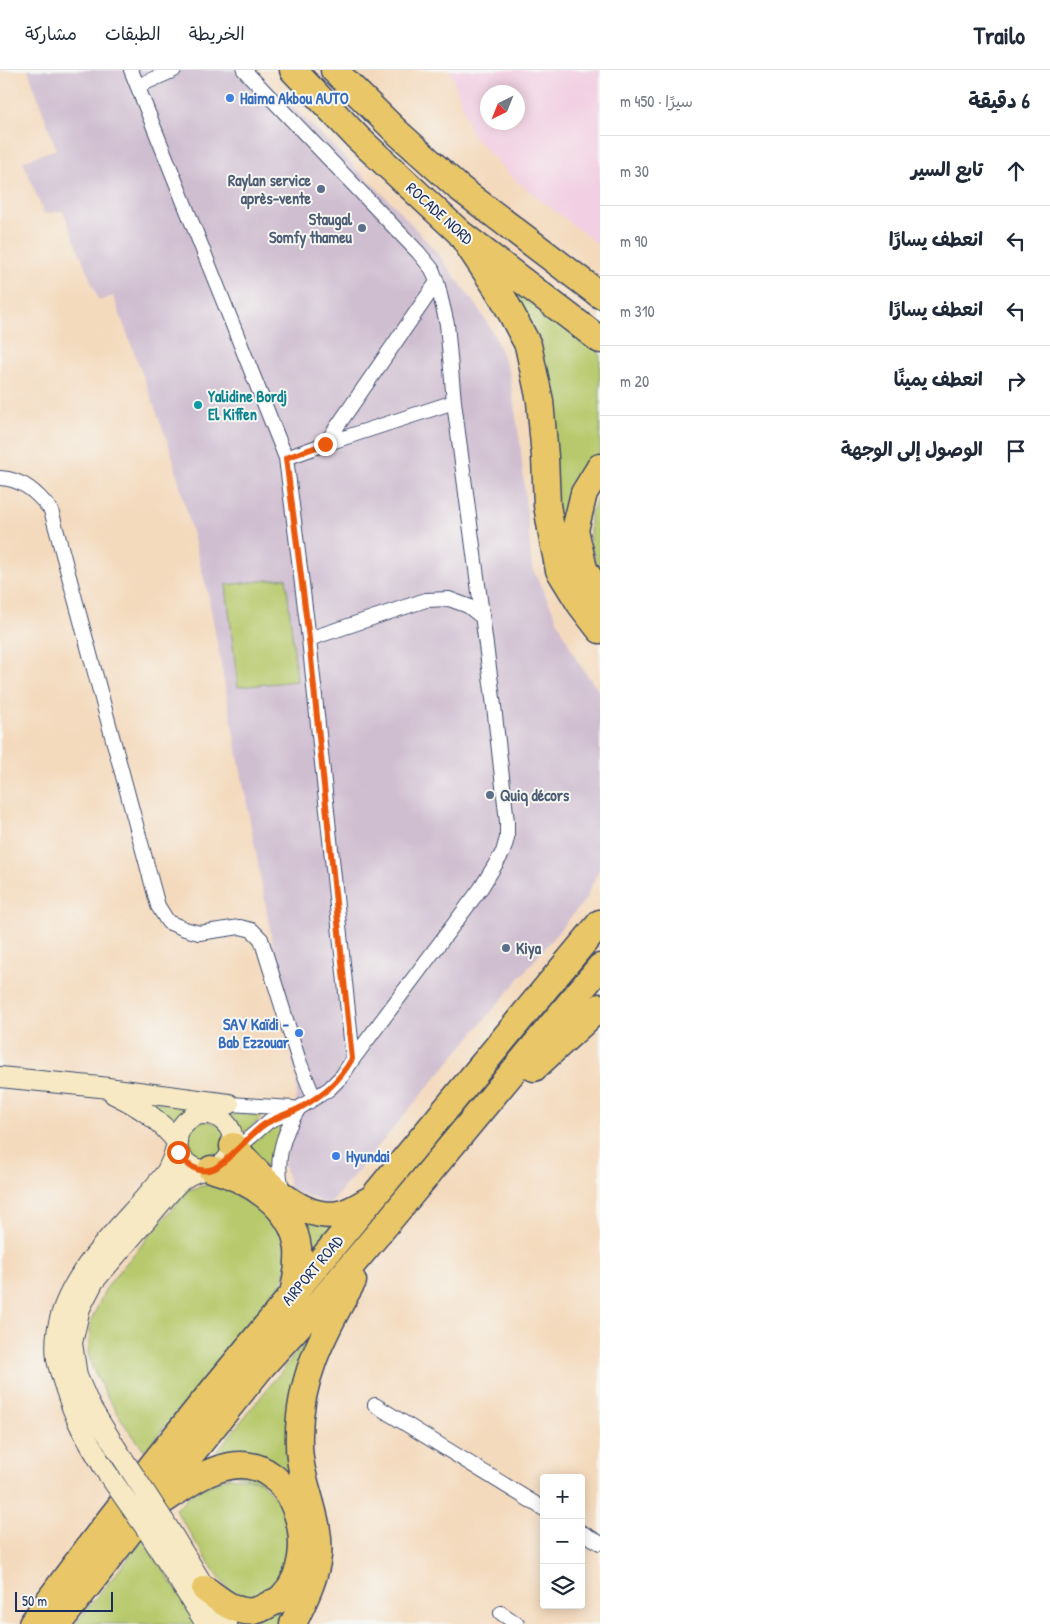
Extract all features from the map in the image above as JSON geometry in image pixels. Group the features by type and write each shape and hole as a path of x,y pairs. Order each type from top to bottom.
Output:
{"highway":[{"name":"ROCADE NORD","path":"293,70 358,138 460,233 600,340"},
{"name":"ROCADE NORD","path":"334,70 397,132 458,187 600,295"},
{"path":"460,233 502,296 528,345 540,400 547,505 559,570 580,604 600,630"},
{"path":"600,467 584,493 575,530 584,569 600,596"},
{"name":"AIRPORT ROAD","path":"32,1624 165,1450 370,1199 600,923"},
{"name":"AIRPORT ROAD","path":"58,1624 152,1522 263,1365 323,1299 457,1141 600,967"},
{"path":"457,1141 600,1007"},
{"path":"223,1158 305,1210 321,1215 340,1214 370,1199"},
{"path":"223,1158 234,1177 259,1191 286,1217 294,1232 298,1246 298,1274 292,1294"},
{"path":"293,1624 313,1577 318,1555 316,1531 298,1447 303,1392 321,1341 383,1228"},
{"path":"152,1522 208,1472 231,1466 253,1466 272,1477 290,1496 300,1521 303,1547 300,1565 294,1582 282,1598 260,1609 246,1612 228,1606 205,1590"}],"main road":[{"path":"0,1076 178,1097 213,1113 230,1131 223,1158 184,1177 94,1281 80,1308 72,1344 77,1376 90,1406 116,1448 152,1522 206,1624"},
{"path":"100,1087 132,1102 152,1115 177,1143 182,1159 196,1169 223,1158"},
{"path":"213,1113 187,1120 182,1126 167,1171 92,1259 76,1282 64,1306 57,1327 57,1360 76,1418 105,1470 152,1522 205,1590 227,1624"}],"street":[{"path":"131,70 286,458 309,639 352,1059"},
{"path":"138,86 174,70"},
{"path":"223,1158 269,1121 299,1108 328,1089 342,1076 352,1059 481,888 502,852 507,838 506,812 494,706 454,402 446,324 437,282 432,269 418,252 244,70"},
{"path":"325,444 437,282"},
{"path":"286,458 454,402"},
{"path":"0,478 20,482 38,494 51,510 158,906 168,922 185,929 198,933 240,927 252,930 261,939 298,1061 314,1098"},
{"path":"309,639 426,600 449,599 468,606 482,617"},
{"path":"213,1113 299,1108"},
{"path":"286,1197 282,1187 279,1162 284,1134 299,1108"},
{"path":"375,1404 540,1506"},
{"path":"585,1534 600,1543"},
{"path":"501,1613 517,1624"}],"shaded area":[{"path":"28,70 257,70 273,88 396,207 437,253 477,306 494,335 509,372 520,442 532,567 576,659 600,693 600,868 585,900 329,1205 290,1189 284,1164 294,1123 297,1084 208,594 171,451 113,296 99,301 63,211 44,214 23,161 56,149"},
{"path":"450,70 600,70 600,246 515,180 472,135"}],"green space":[{"path":"505,283 600,353 600,456 573,579"},
{"path":"600,495 600,577 590,542 590,513"},
{"path":"286,578 297,681 238,687 226,585"},
{"path":"140,1099 189,1106 178,1115 173,1127"},
{"path":"230,1113 263,1116 243,1134"},
{"path":"205,1121 220,1127 226,1142 220,1157 205,1163 190,1157 184,1142 190,1127"},
{"path":"284,1122 278,1136 276,1149 276,1176 248,1149 259,1137"},
{"path":"233,1162 341,1217 305,1261"},
{"path":"206,1185 228,1188 261,1205 280,1228 289,1261 282,1283 145,1451 127,1428 106,1395 92,1367 88,1353 91,1321 105,1290 112,1280 188,1190"},
{"path":"322,1321 299,1476 285,1624 246,1624 286,1604 296,1491 205,1466"},
{"path":"228,1477 260,1480 289,1514 290,1570 262,1599 242,1599 230,1591 213,1569 175,1509 193,1493"},
{"path":"143,1540 200,1624 75,1624"}],"place":[{"name":"Haima Akbou AUTO","path":"230,98"},
{"name":"Raylan service après-vente","path":"321,189"},
{"name":"Staugal Somfy thameu","path":"362,228"},
{"name":"Yalidine Bordj El Kiffen","path":"198,405"},
{"name":"Quiq décors","path":"490,795"},
{"name":"Kiya","path":"506,948"},
{"name":"SAV Kaïdi - Bab Ezzouar","path":"299,1033"},
{"name":"Hyundai","path":"336,1156"}],"route":[{"path":"178,1152 188,1165 196,1169 211,1170 219,1167 246,1139 269,1121 299,1108 328,1089 342,1076 352,1059 309,639 286,458 325,444"}]}
